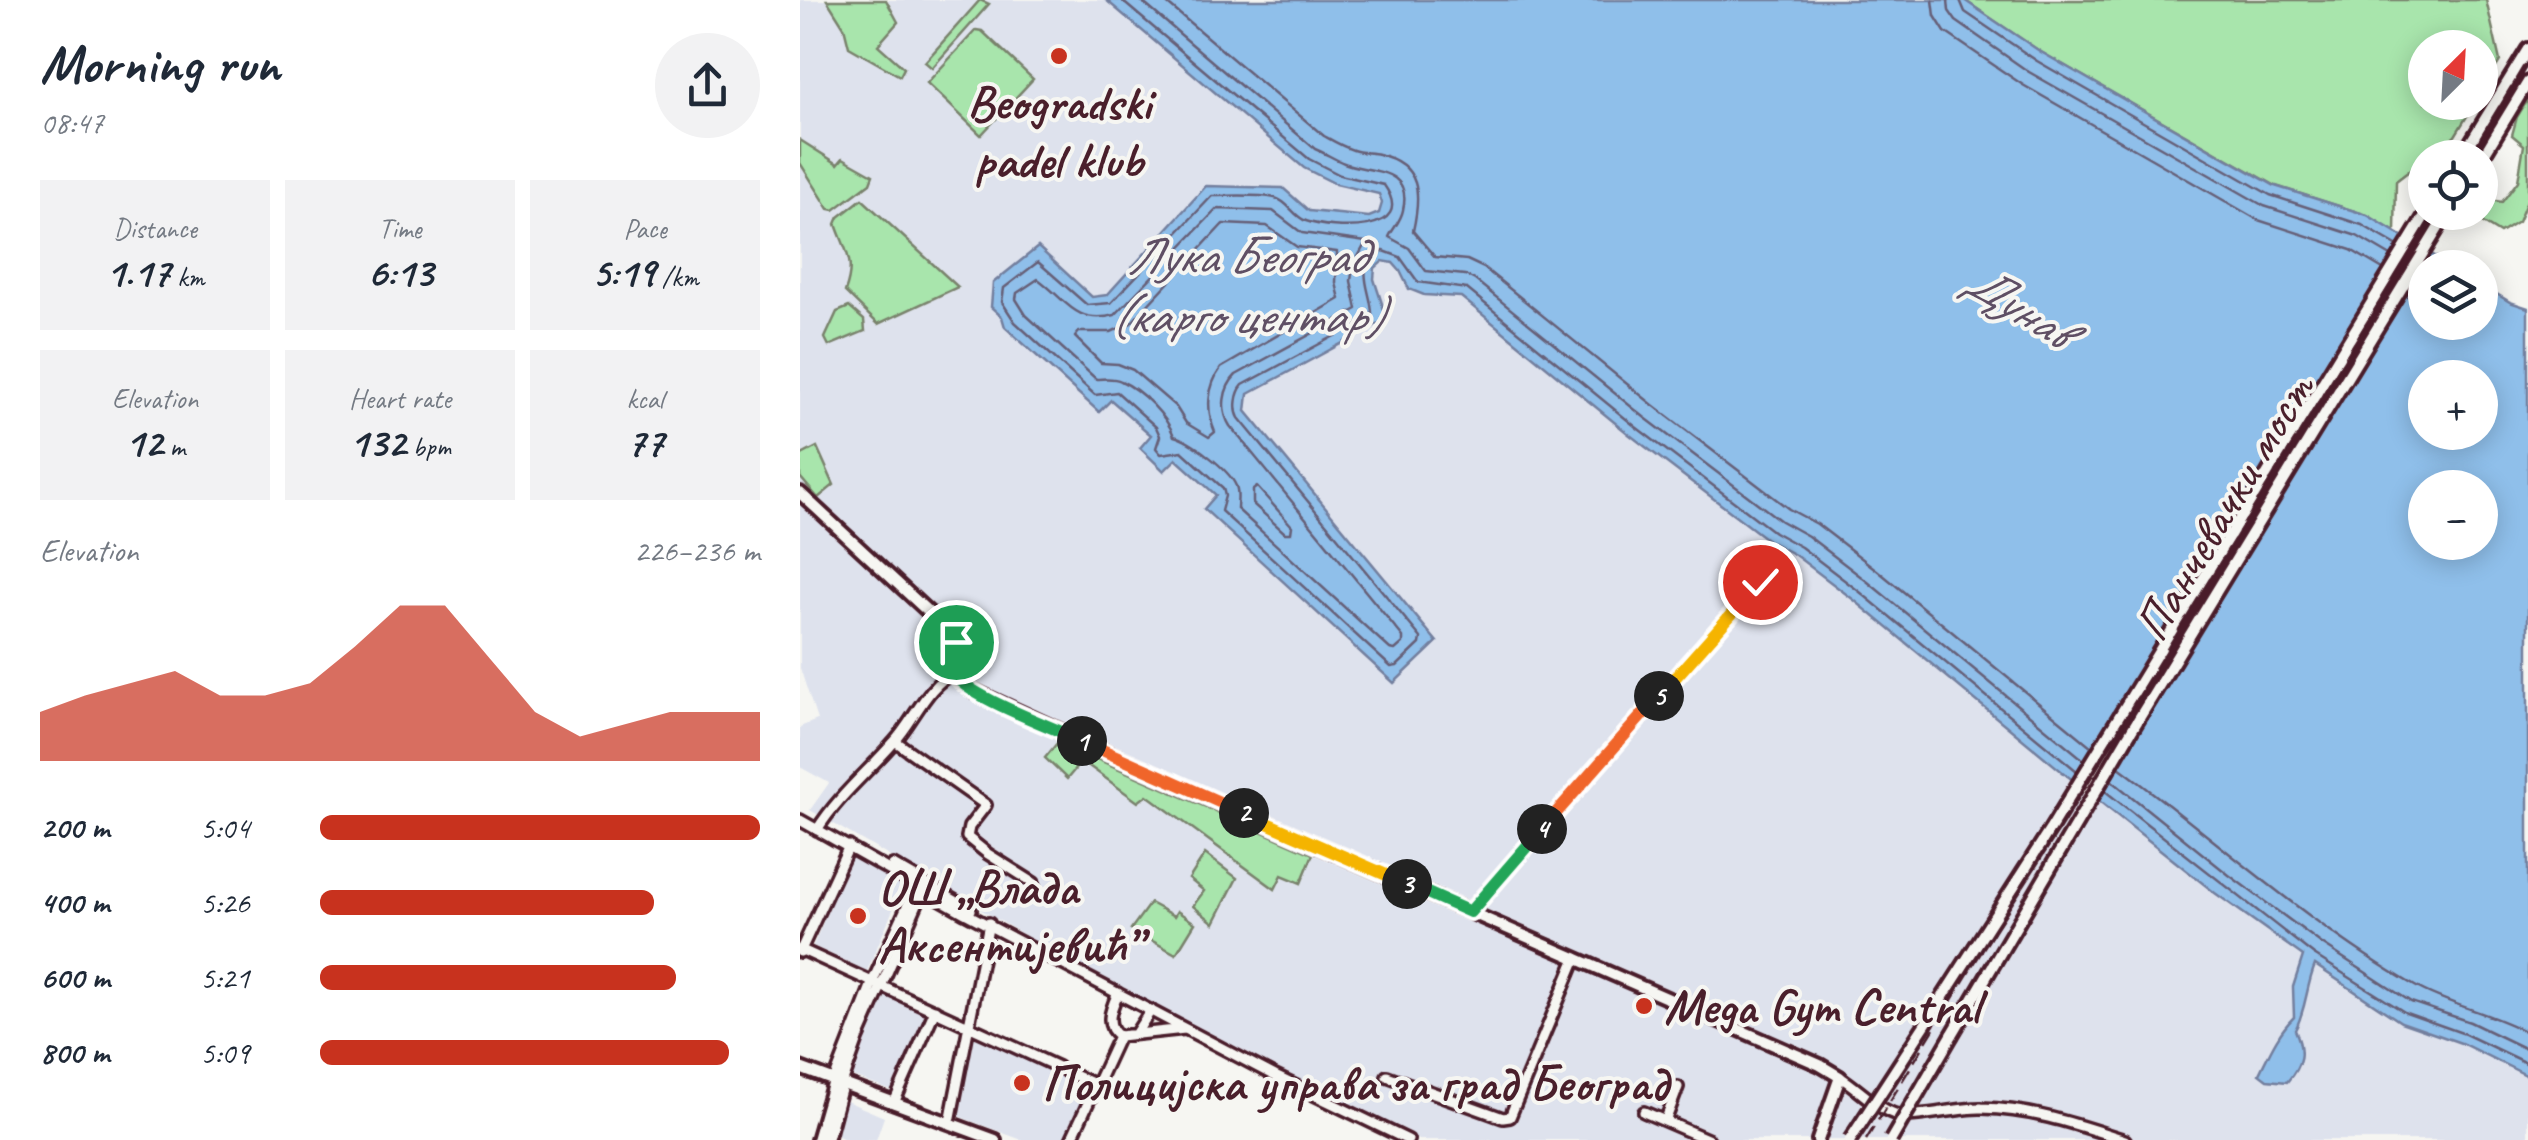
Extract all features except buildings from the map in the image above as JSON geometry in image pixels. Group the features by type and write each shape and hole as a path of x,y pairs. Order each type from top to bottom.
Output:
{"main road":[{"path":"2472,140 2528,49"},
{"path":"2493,140 2528,82"},
{"name":"Панчевачки мост","path":"1850,1140 2050,830 2417,230"},
{"name":"Панчевачки мост","path":"1891,1140 2065,840 2437,230"},
{"path":"800,492 951,633 957,645 954,672 964,685 993,702 1807,1059 1840,1077 1818,1140"},
{"path":"800,1068 995,1140"},
{"path":"817,1140 838,1083"},
{"path":"826,1140 838,1083"}],"street":[{"path":"1470,912 1760,582"},
{"path":"818,828 859,775 895,742 934,689 954,672"},
{"path":"895,742 986,805 969,827 967,837 1034,883"},
{"path":"800,818 1118,993 1361,1120 1408,1140"},
{"path":"850,845 800,951 1096,1085"},
{"path":"838,1083 921,885"},
{"path":"951,1117 989,923"},
{"path":"1387,1076 1503,1118 1510,1117 1576,958"},
{"path":"1118,993 1110,1022 1118,1036 1188,1029"},
{"path":"894,1103 935,1010"},
{"path":"1136,1033 1152,1010"},
{"path":"1071,1140 1118,1036"},
{"path":"1840,1077 1902,1116 1960,1108 1998,1109 2054,1117 2125,1140"},
{"path":"1666,1120 1678,1087"},
{"path":"1644,1112 1708,1140"}],"shaded area":[{"path":"800,0 1106,0 1304,168 1336,184 1379,194 1393,263 1409,289 1424,295 1460,297 1630,435 1854,600 2091,797 2121,815 2215,893 2304,956 2293,987 2294,1017 2277,1036 2270,1058 2260,1071 2295,1031 2303,1015 2314,964 2401,1022 2461,1043 2528,1076 2528,1140 1419,1140 1362,1116 1122,992 810,810 829,783 800,767 800,727 817,720 800,668"},
{"name":"ОШ „Влада Аксентијевић”","path":"851,856 903,886 867,971 813,946"},
{"path":"885,991 932,1012 897,1093 854,1077 851,1071"},
{"path":"971,1033 1090,1086 1066,1140 1022,1140 955,1115"},
{"path":"844,1100 884,1117 876,1140 846,1140 837,1135"}],"green space":[{"path":"827,0 886,0 898,22 878,45 904,68 900,76 849,47 844,27"},
{"path":"980,0 989,4 932,68 925,62"},
{"path":"1964,0 2486,0 2493,30 2408,30 2408,120 2465,120 2450,140 2408,140 2408,172 2396,181 2395,232 2367,215 2276,186 2041,52"},
{"path":"976,30 982,31 1033,79 981,135 927,83"},
{"path":"2528,99 2528,198 2518,222 2500,233 2495,230 2498,201 2502,202 2518,181 2524,145 2512,135"},
{"path":"800,140 838,164 843,158 873,175 870,183 834,210 829,209 800,163"},
{"path":"862,199 958,287 878,324 845,292 850,265 836,224"},
{"path":"849,307 864,320 865,331 829,346 825,338 837,312"},
{"path":"817,447 834,485 818,498 800,477 800,456"},
{"path":"1058,742 1313,854 1301,883 1282,875 1275,889 1147,795 1138,802 1082,761 1067,779 1045,758"},
{"path":"1205,854 1237,878 1214,923 1193,906 1204,891 1189,879"},
{"path":"1150,903 1174,916 1177,911 1195,923 1176,954 1131,929"}],"water":[{"path":"1106,0 1964,0 2041,52 2275,186 2367,215 2425,250 2408,250 2408,340 2498,340 2498,295 2528,308 2528,1076 2461,1043 2401,1022 2315,965 2295,1030 2301,1051 2299,1063 2287,1082 2267,1080 2259,1074 2278,1037 2294,1017 2293,987 2303,956 2215,893 1854,600 1630,435 1461,297 1424,295 1409,289 1393,263 1383,261 1375,268 1374,279 1387,319 1248,394 1246,411 1437,642 1394,683 1204,509 1216,495 1176,459 1164,471 1140,448 1151,435 1111,400 1099,412 1005,327 1002,317 991,307 993,283 1038,247 1092,297 1107,295 1206,186 1283,188 1309,211 1369,217 1379,213 1379,194 1336,184 1304,168"}],"pier":[{"path":"2408,235 2432,249 2408,250 2408,288 2094,802 2072,785"}],"railway":[{"path":"2479,140 2528,59"},
{"path":"1866,1140 2424,230"}],"place":[{"name":"Beogradski padel klub","path":"1059,56"},
{"name":"ОШ „Влада Аксентијевић”","path":"858,916"},
{"name":"Mega Gym Central","path":"1644,1006"},
{"name":"Полицијска управа за град Београд","path":"1022,1083"}],"route":[{"path":"956,642 954,672 964,685 983,697 1470,912 1760,582"}],"water label":[{"name":"Лука Београд (карго центар)","path":"1246,286"},
{"name":"Дунав","path":"2018,305"}]}
